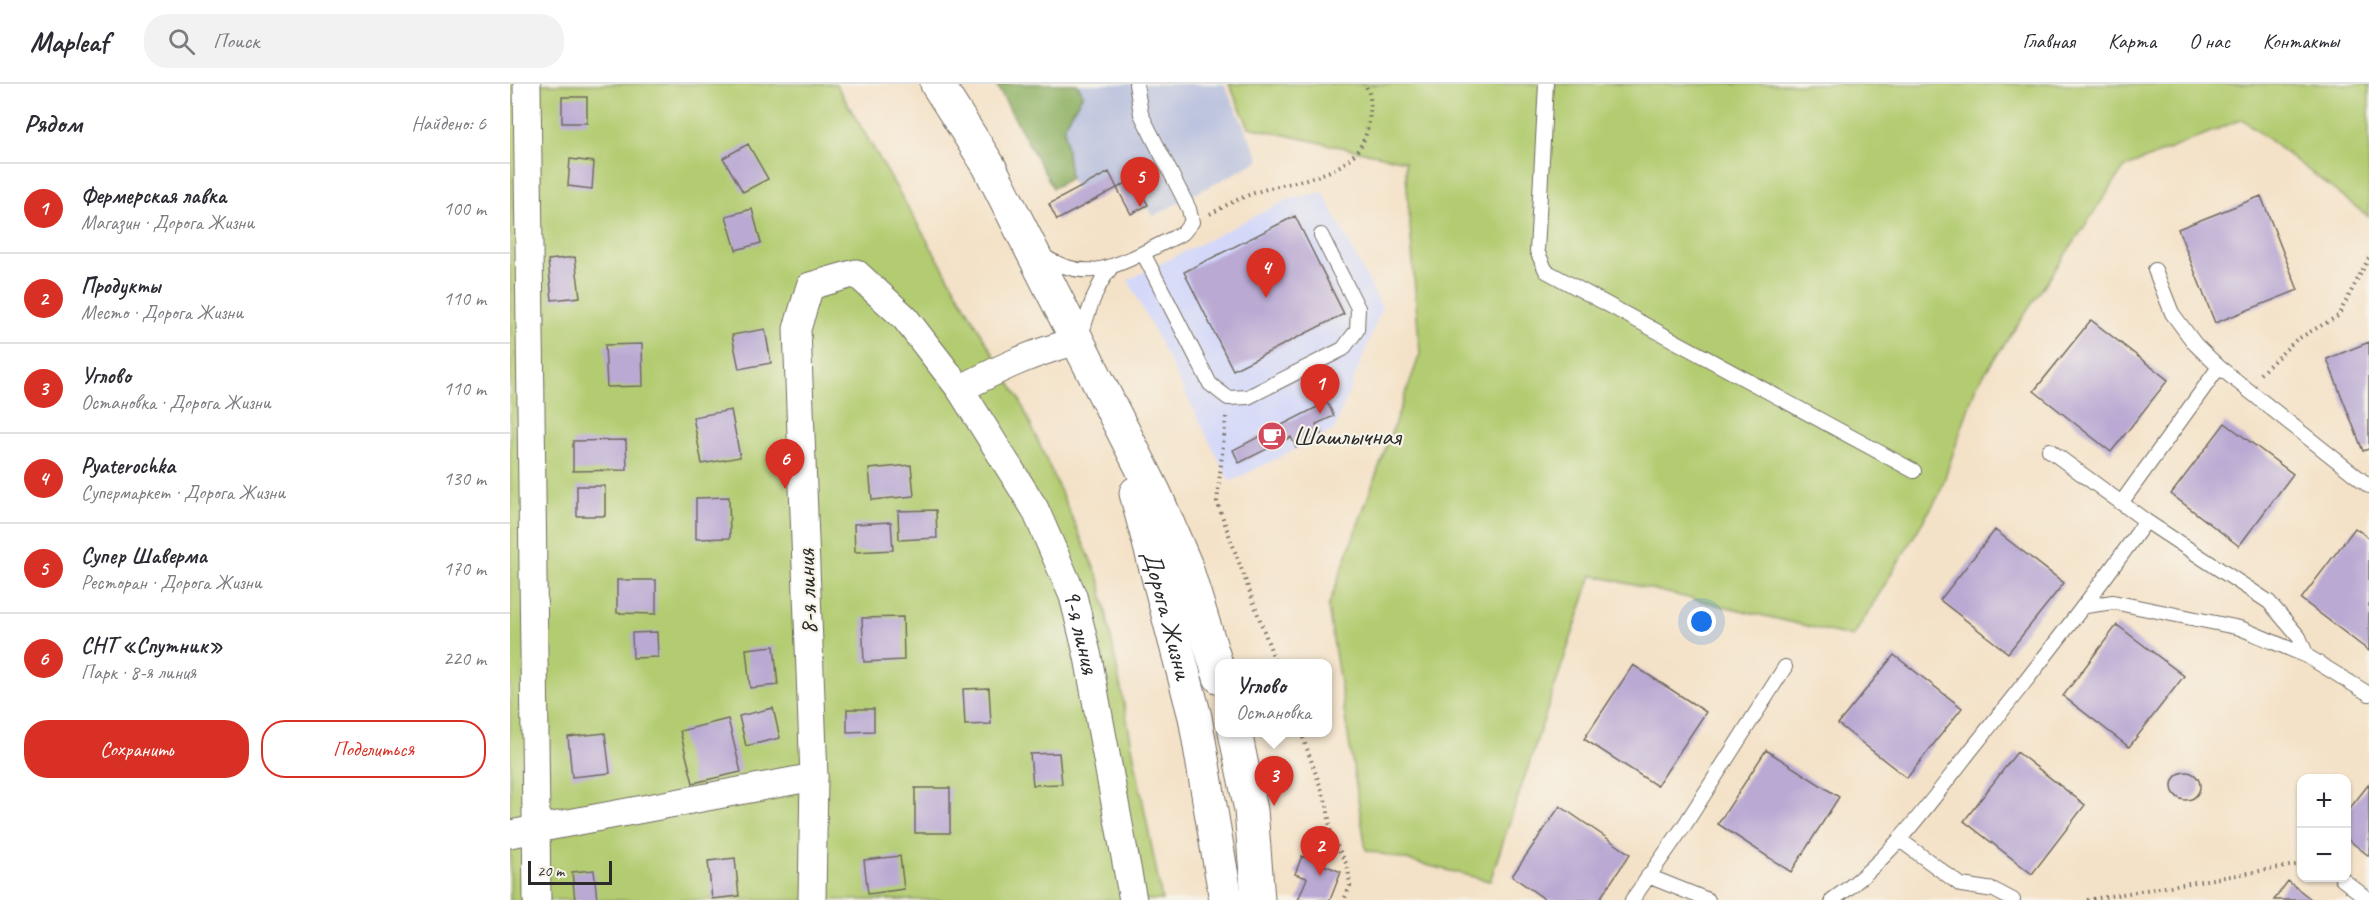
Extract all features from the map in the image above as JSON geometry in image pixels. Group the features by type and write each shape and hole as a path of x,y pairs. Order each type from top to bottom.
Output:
{"main road":[{"name":"Дорога Жизни","path":"937,84 989,166 1155,494 1185,564 1215,661"},
{"name":"Дорога Жизни","path":"1108,403 1169,612 1195,717 1226,900"},
{"path":"1236,737 1251,810 1258,900"}],"street":[{"path":"527,84 522,578 538,828 537,900"},
{"name":"9-я линия","path":"810,286 856,273 904,318 960,389 1035,509 1073,596 1088,657 1133,900"},
{"name":"8-я линия","path":"810,286 797,329 814,777 812,900"},
{"path":"960,389 1016,360 1043,349 1079,341"},
{"path":"510,834 814,777"}],"lane":[{"path":"1031,248 1049,260 1068,267 1089,270 1110,269 1182,233 1192,222 1190,209 1141,114 1136,84"},
{"path":"1546,84 1537,251 1546,271 1914,471"},
{"path":"1143,253 1210,384 1228,398 1248,397 1342,349 1358,330 1358,308 1321,235"},
{"path":"1079,341 1088,306 1097,286 1110,269"},
{"path":"2155,270 2172,313 2195,344 2219,367 2369,486"},
{"path":"2121,503 2219,367"},
{"path":"2049,450 2146,521 2269,602 2299,637 2307,656"},
{"path":"1832,900 1855,885 1900,840 2086,606 2146,521"},
{"path":"2086,606 2113,602 2240,628 2307,656 2369,694"},
{"path":"1632,900 1684,826 1785,667"},
{"path":"1900,840 1960,885 1994,890 2013,900"},
{"path":"1648,876 1708,900"},
{"path":"2346,882 2369,900"}],"path":[{"path":"1192,222 1256,192 1317,178 1349,161 1368,131 1372,98 1365,84"},
{"path":"2258,375 2296,340 2338,316 2369,258"},
{"path":"1228,398 1217,502 1275,659"},
{"path":"1303,737 1327,805 1331,834 1348,867 1350,886 1344,900"},
{"path":"2087,900 2297,865"}],"shaded area":[{"path":"1077,84 1224,84 1260,160 1153,216 1134,179 1117,188 1108,173 1076,189 1070,178 1064,126 1082,94"},
{"path":"1323,192 1382,308 1334,430 1230,482 1128,280 1287,200"}],"green space":[{"path":"510,84 836,84 1019,398 1100,581 1162,900 510,900"},
{"path":"996,84 1077,84 1083,94 1064,126 1070,178 1053,188"},
{"path":"1229,84 2369,84 2369,217 2242,119 2124,168 1976,386 1939,495 1853,637 1592,575 1490,881 1366,850 1328,607 1420,354 1405,161 1249,127"}],"building":[{"path":"562,97 587,97 587,123 562,123"},
{"path":"748,144 768,179 743,192 723,158"},
{"path":"570,159 594,162 592,189 568,186"},
{"path":"1109,172 1117,188 1057,220 1049,204"},
{"path":"1134,179 1148,205 1131,214 1117,188"},
{"path":"2261,196 2298,290 2215,323 2178,229"},
{"path":"752,209 761,243 736,250 726,216"},
{"path":"1295,216 1344,314 1233,370 1184,272"},
{"path":"575,257 580,297 552,300 548,260"},
{"path":"2091,320 2168,380 2111,452 2034,391"},
{"path":"765,329 771,363 739,369 732,335"},
{"path":"2369,342 2369,449 2363,451 2327,359"},
{"path":"642,344 643,386 607,387 605,345"},
{"path":"1327,402 1334,416 1316,424 1321,434 1296,447 1291,437 1239,463 1233,450"},
{"path":"731,410 740,457 702,464 693,417"},
{"path":"2225,423 2293,474 2239,546 2171,494"},
{"path":"626,440 627,470 573,471 573,441"},
{"path":"911,465 914,496 872,500 869,469"},
{"path":"577,486 605,486 605,516 577,516"},
{"path":"729,497 730,538 696,539 696,498"},
{"path":"936,510 937,538 899,540 898,511"},
{"path":"891,522 893,550 855,552 854,524"},
{"path":"2355,528 2369,538 2369,651 2301,599"},
{"path":"1995,530 2064,583 2008,653 1940,600"},
{"path":"617,580 656,580 656,614 617,613"},
{"path":"903,617 904,660 864,662 862,618"},
{"path":"2117,625 2184,676 2129,747 2063,696"},
{"path":"657,632 658,657 633,658 632,633"},
{"path":"774,646 778,685 750,688 746,649"},
{"path":"1894,655 1962,708 1907,778 1838,724"},
{"path":"1633,665 1706,712 1657,786 1584,739"},
{"path":"989,688 991,724 965,725 963,689"},
{"path":"773,708 780,738 746,746 739,716"},
{"path":"847,709 874,709 874,731 847,732"},
{"path":"728,719 741,772 693,783 680,731"},
{"path":"605,733 610,773 572,777 568,737"},
{"path":"1766,750 1839,797 1791,872 1718,824"},
{"path":"2017,752 2085,805 2032,874 1964,821"},
{"path":"1059,753 1062,784 1033,785 1030,754"},
{"path":"2186,772 2196,776 2200,786 2196,796 2186,800 2176,796 2172,786 2176,776"},
{"path":"2369,784 2369,856 2351,842 2351,807"},
{"path":"915,788 950,788 950,833 915,833"},
{"path":"1560,806 1630,854 1599,900 1546,900 1512,876"},
{"path":"900,856 904,889 868,894 864,860"},
{"path":"1302,856 1341,872 1330,900 1298,900 1307,878 1295,874"},
{"path":"735,858 739,896 712,899 708,861"},
{"path":"594,870 597,900 575,900 572,872"},
{"path":"2288,881 2312,900 2274,900"}],"place":[{"name":"Супер Шаверма","path":"1140,207"},
{"name":"Pyaterochka","path":"1266,298"},
{"name":"Фермерская лавка","path":"1320,414"},
{"name":"Шашлычная","path":"1272,436"},
{"name":"СНТ «Спутник»","path":"785,489"},
{"name":"Углово","path":"1274,806"},
{"name":"Продукты","path":"1320,876"}]}
